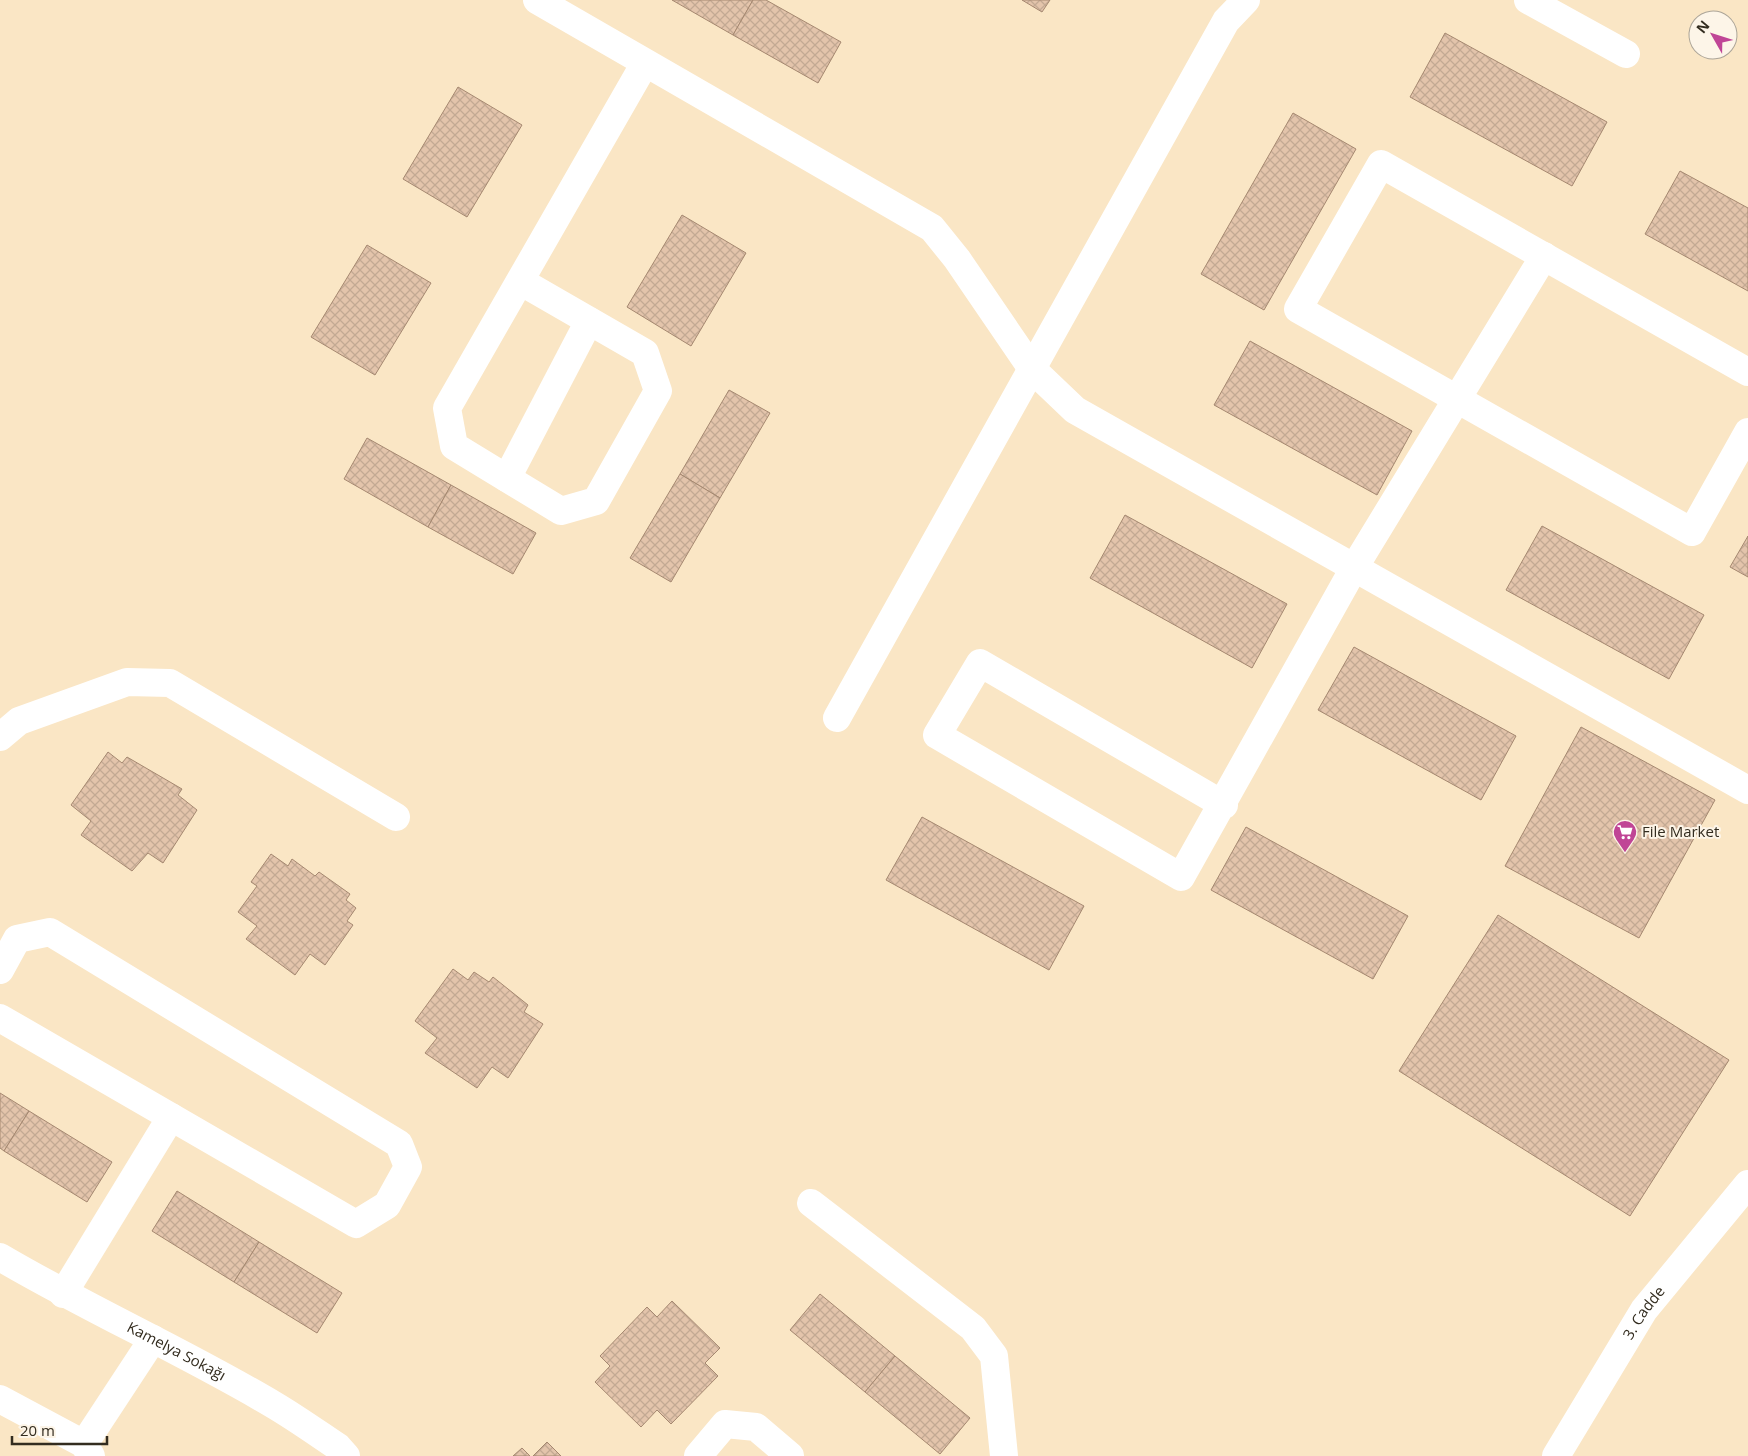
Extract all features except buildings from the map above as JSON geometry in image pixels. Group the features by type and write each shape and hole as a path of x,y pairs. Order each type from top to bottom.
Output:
{"street":[{"path":"537,0 932,228 956,259 1032,370 1075,410 1748,790"},
{"path":"837,718 1226,21 1246,0"},
{"path":"1528,0 1626,54"},
{"path":"520,281 645,353 658,391 596,501 561,511 454,446 447,408 645,63"},
{"path":"1748,372 1380,164 1298,309 1692,532 1748,432"},
{"path":"1224,805 980,662 937,736 1181,877 1224,805 1354,568 1544,256"},
{"path":"507,478 589,321"},
{"path":"0,737 19,721 127,682 170,683 396,816"},
{"path":"0,970 17,939 50,932 399,1144 408,1167 388,1205 356,1224 0,1018"},
{"path":"63,1294 171,1117"},
{"name":"3. Cadde","path":"1556,1456 1644,1310 1748,1184"},
{"path":"811,1203 973,1328 994,1356 1004,1456"},
{"name":"Kamelya Sokağı","path":"0,1257 63,1294 153,1339 275,1405 338,1447 346,1456"},
{"path":"0,1399 88,1450 153,1339"},
{"path":"698,1456 725,1424 756,1427 790,1456"}],"place":[{"name":"File Market","path":"1625,853"}]}
